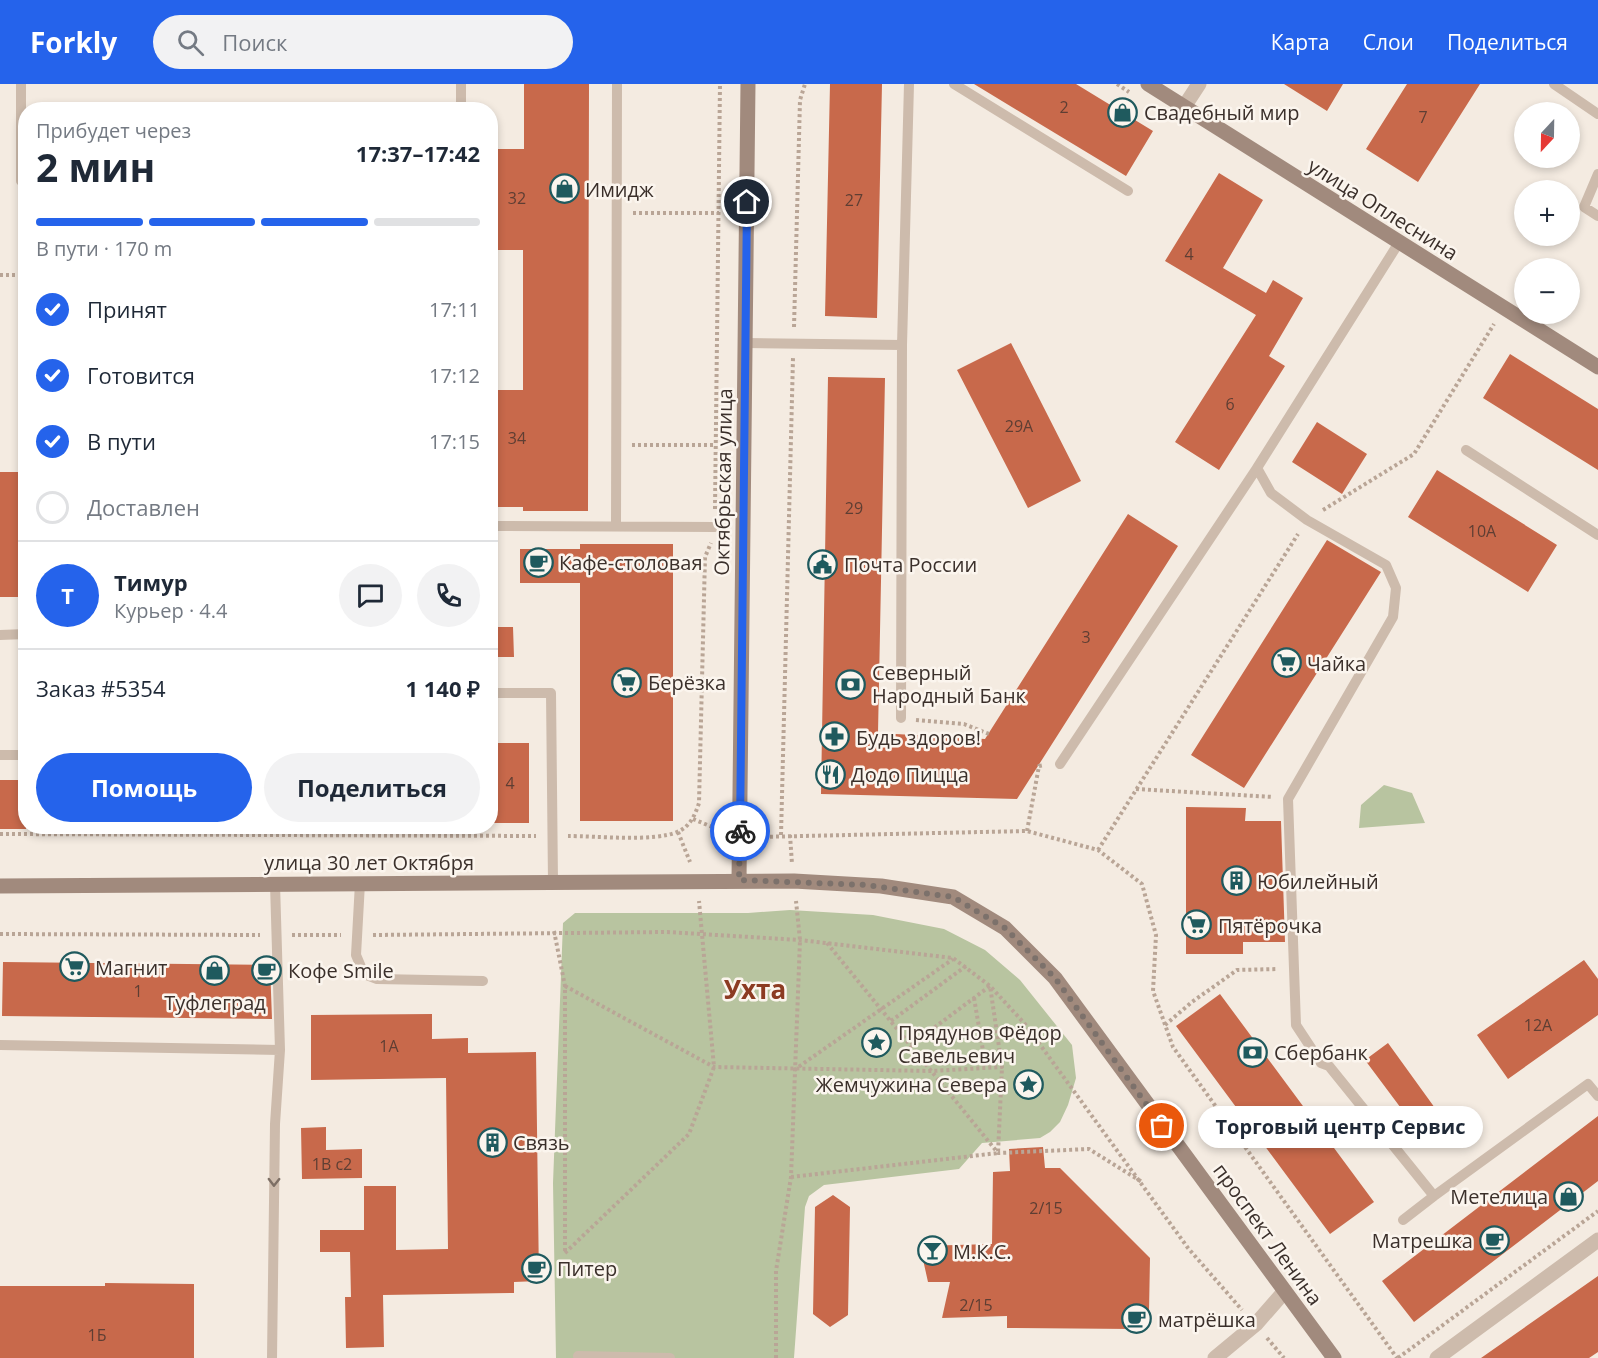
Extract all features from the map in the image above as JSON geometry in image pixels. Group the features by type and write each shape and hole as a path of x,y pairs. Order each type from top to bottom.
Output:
{"main road":[{"name":"Октябрьская улица","path":"739,880 748,84"},
{"name":"улица Оплеснина","path":"1148,84 1398,244 1598,368"},
{"name":"улица 30 лет Октября","path":"0,886 739,880"},
{"name":"проспект Ленина","path":"739,880 881,886 953,897 1005,928 1055,978 1334,1358"}],"street":[{"path":"1184,107 1199,84"},
{"path":"1437,1358 1598,1240"},
{"path":"1215,1358 1256,1324 1284,1292"}],"lane":[{"path":"21,84 21,102"},
{"path":"461,84 461,102"},
{"path":"616,526 617,84"},
{"path":"901,718 902,345 909,84"},
{"path":"954,84 1128,191"},
{"path":"1554,84 1598,114"},
{"path":"1598,174 1584,207 1598,216"},
{"path":"1060,764 1257,468 1398,244"},
{"path":"746,343 902,345"},
{"path":"1466,450 1598,535"},
{"path":"1257,468 1271,493 1307,520 1386,565 1396,588 1393,617 1288,799 1296,1025 1322,1063 1329,1066 1434,1196"},
{"path":"498,526 715,526"},
{"path":"0,635 18,634"},
{"path":"498,693 551,693 550,836 553,882"},
{"path":"0,755 18,755"},
{"path":"360,883 356,955 364,974 377,979 483,981"},
{"path":"272,1358 275,1124 280,1050 279,935 275,884"},
{"path":"0,1045 280,1050"},
{"path":"1403,1220 1598,1077"},
{"path":"1588,1084 1598,1096"},
{"path":"578,1356 670,1358"}],"path":[{"path":"0,834 655,836 678,832 693,819 699,803 705,557 715,526 720,84"},
{"path":"781,835 800,100 805,84"},
{"path":"617,213 719,213"},
{"path":"0,275 18,275"},
{"path":"1098,850 1307,520 1414,454 1495,324"},
{"path":"616,445 716,445"},
{"path":"901,718 964,724 988,734"},
{"path":"1028,831 1039,766"},
{"path":"1136,789 1288,799"},
{"path":"693,819 740,838 781,835 1028,831 1098,850 1142,884 1156,935 1153,991 1173,1047 1397,1358 1598,1211"},
{"path":"554,932 565,986 565,1253 689,1134 714,1067 698,881 678,832"},
{"path":"776,1358 776,1271 791,1177 800,940 790,835"},
{"path":"0,934 479,936 554,932 702,934 826,942 953,958 990,986 1025,1024 1143,1183 1188,1248 1284,1358"},
{"path":"826,942 998,1153"},
{"path":"794,1070 953,958"},
{"path":"891,1021 966,966"},
{"path":"1165,1026 1192,1002 1237,970 1294,968"},
{"path":"565,986 714,1067 932,1071 1002,1067"},
{"path":"911,1045 990,986"},
{"path":"990,986 1002,1067 998,1153"},
{"path":"974,998 986,1068"},
{"path":"791,1177 998,1153 1089,1149 1143,1183"}],"green space":[{"path":"1384,785 1412,793 1425,823 1359,828 1361,805"},
{"path":"790,910 873,915 944,929 985,950 1020,980 1072,1045 1076,1078 1060,1122 1040,1138 982,1143 959,1169 824,1185 809,1196 805,1207 794,1358 556,1358 553,1183 563,923 575,913 748,913"}],"building":[{"path":"524,84 589,84 588,511 523,511 523,507 498,507 498,390 523,390 523,250 498,250 498,149 524,149"},
{"path":"830,84 882,84 877,318 825,316"},
{"path":"974,84 1076,84 1153,131 1126,176"},
{"path":"1284,84 1343,84 1327,111"},
{"path":"1407,84 1480,84 1418,182 1366,149"},
{"path":"1219,173 1263,200 1223,268 1266,293 1273,280 1303,298 1269,356 1285,366 1219,470 1175,442 1256,315 1165,261"},
{"path":"1011,343 1081,481 1028,508 957,370"},
{"path":"1510,354 1598,409 1598,470 1483,398"},
{"path":"828,377 885,378 878,733 985,739 1128,514 1178,546 1017,799 821,794"},
{"path":"1317,422 1367,454 1342,494 1292,462"},
{"path":"1437,470 1557,545 1528,592 1408,517"},
{"path":"0,472 18,472 18,597 0,597"},
{"name":"Чайка","path":"1327,540 1381,572 1244,788 1191,755"},
{"name":"Берёзка","path":"580,544 673,544 673,821 580,821 580,583 520,583 520,549 580,549"},
{"path":"498,627 513,627 514,657 498,657"},
{"path":"498,743 529,743 529,823 498,823"},
{"path":"0,780 18,780 18,829 0,829"},
{"name":"Юбилейный","path":"1186,807 1246,808 1245,821 1281,821 1285,942 1243,942 1243,954 1186,954"},
{"path":"1584,960 1598,979 1598,1015 1508,1079 1477,1035"},
{"path":"3,962 270,965 272,1019 2,1016"},
{"path":"1220,994 1374,1202 1330,1234 1176,1026"},
{"name":"Связь","path":"432,1014 432,1039 468,1038 468,1053 536,1052 539,1281 514,1282 514,1293 383,1295 384,1347 346,1348 345,1297 351,1297 350,1252 320,1252 320,1230 364,1230 364,1186 396,1186 396,1250 448,1249 446,1078 311,1080 311,1015"},
{"path":"1388,1043 1440,1115 1418,1131 1365,1060"},
{"path":"1598,1116 1598,1181 1414,1322 1382,1281"},
{"path":"326,1127 326,1150 362,1149 362,1178 302,1179 301,1128"},
{"path":"1043,1147 1045,1168 1060,1168 1150,1258 1149,1312 1143,1324 1132,1329 1007,1328 1007,1316 942,1318 950,1282 928,1282 920,1246 992,1244 993,1172 1010,1171 1009,1149"},
{"path":"833,1195 850,1207 848,1315 830,1327 813,1314 815,1207"},
{"path":"1598,1276 1598,1352 1589,1358 1481,1358"},
{"path":"105,1283 194,1284 194,1358 0,1358 0,1286 105,1286"}],"way so far":[{"path":"740,831 739,880 881,886 953,897 1005,928 1055,978 1162,1126"}],"place":[{"name":"Свадебный мир","path":"1123,112"},
{"name":"Имидж","path":"564,189"},
{"name":"Кафе-столовая","path":"538,562"},
{"name":"Почта России","path":"823,564"},
{"name":"Чайка","path":"1286,663"},
{"name":"Берёзка","path":"627,682"},
{"name":"Северный Народный Банк","path":"851,684"},
{"name":"Будь здоров!","path":"835,737"},
{"name":"Додо Пицца","path":"830,774"},
{"name":"Юбилейный","path":"1236,881"},
{"name":"Пятёрочка","path":"1197,925"},
{"name":"Магнит","path":"74,967"},
{"name":"Кофе Smile","path":"267,970"},
{"name":"Туфлеград","path":"215,971"},
{"name":"Прядунов Фёдор Савельевич","path":"877,1043"},
{"name":"Сбербанк","path":"1253,1052"},
{"name":"Жемчужина Севера","path":"1028,1084"},
{"name":"Торговый центр Сервис","path":"1162,1126"},
{"name":"Связь","path":"492,1142"},
{"name":"Метелица","path":"1569,1196"},
{"name":"Матрешка","path":"1494,1240"},
{"name":"М.К.С.","path":"932,1251"},
{"name":"Питер","path":"536,1268"},
{"name":"матрёшка","path":"1137,1319"}],"district":[{"name":"Ухта","path":"755,989"}],"route":[{"path":"740,831 747,202"}]}
